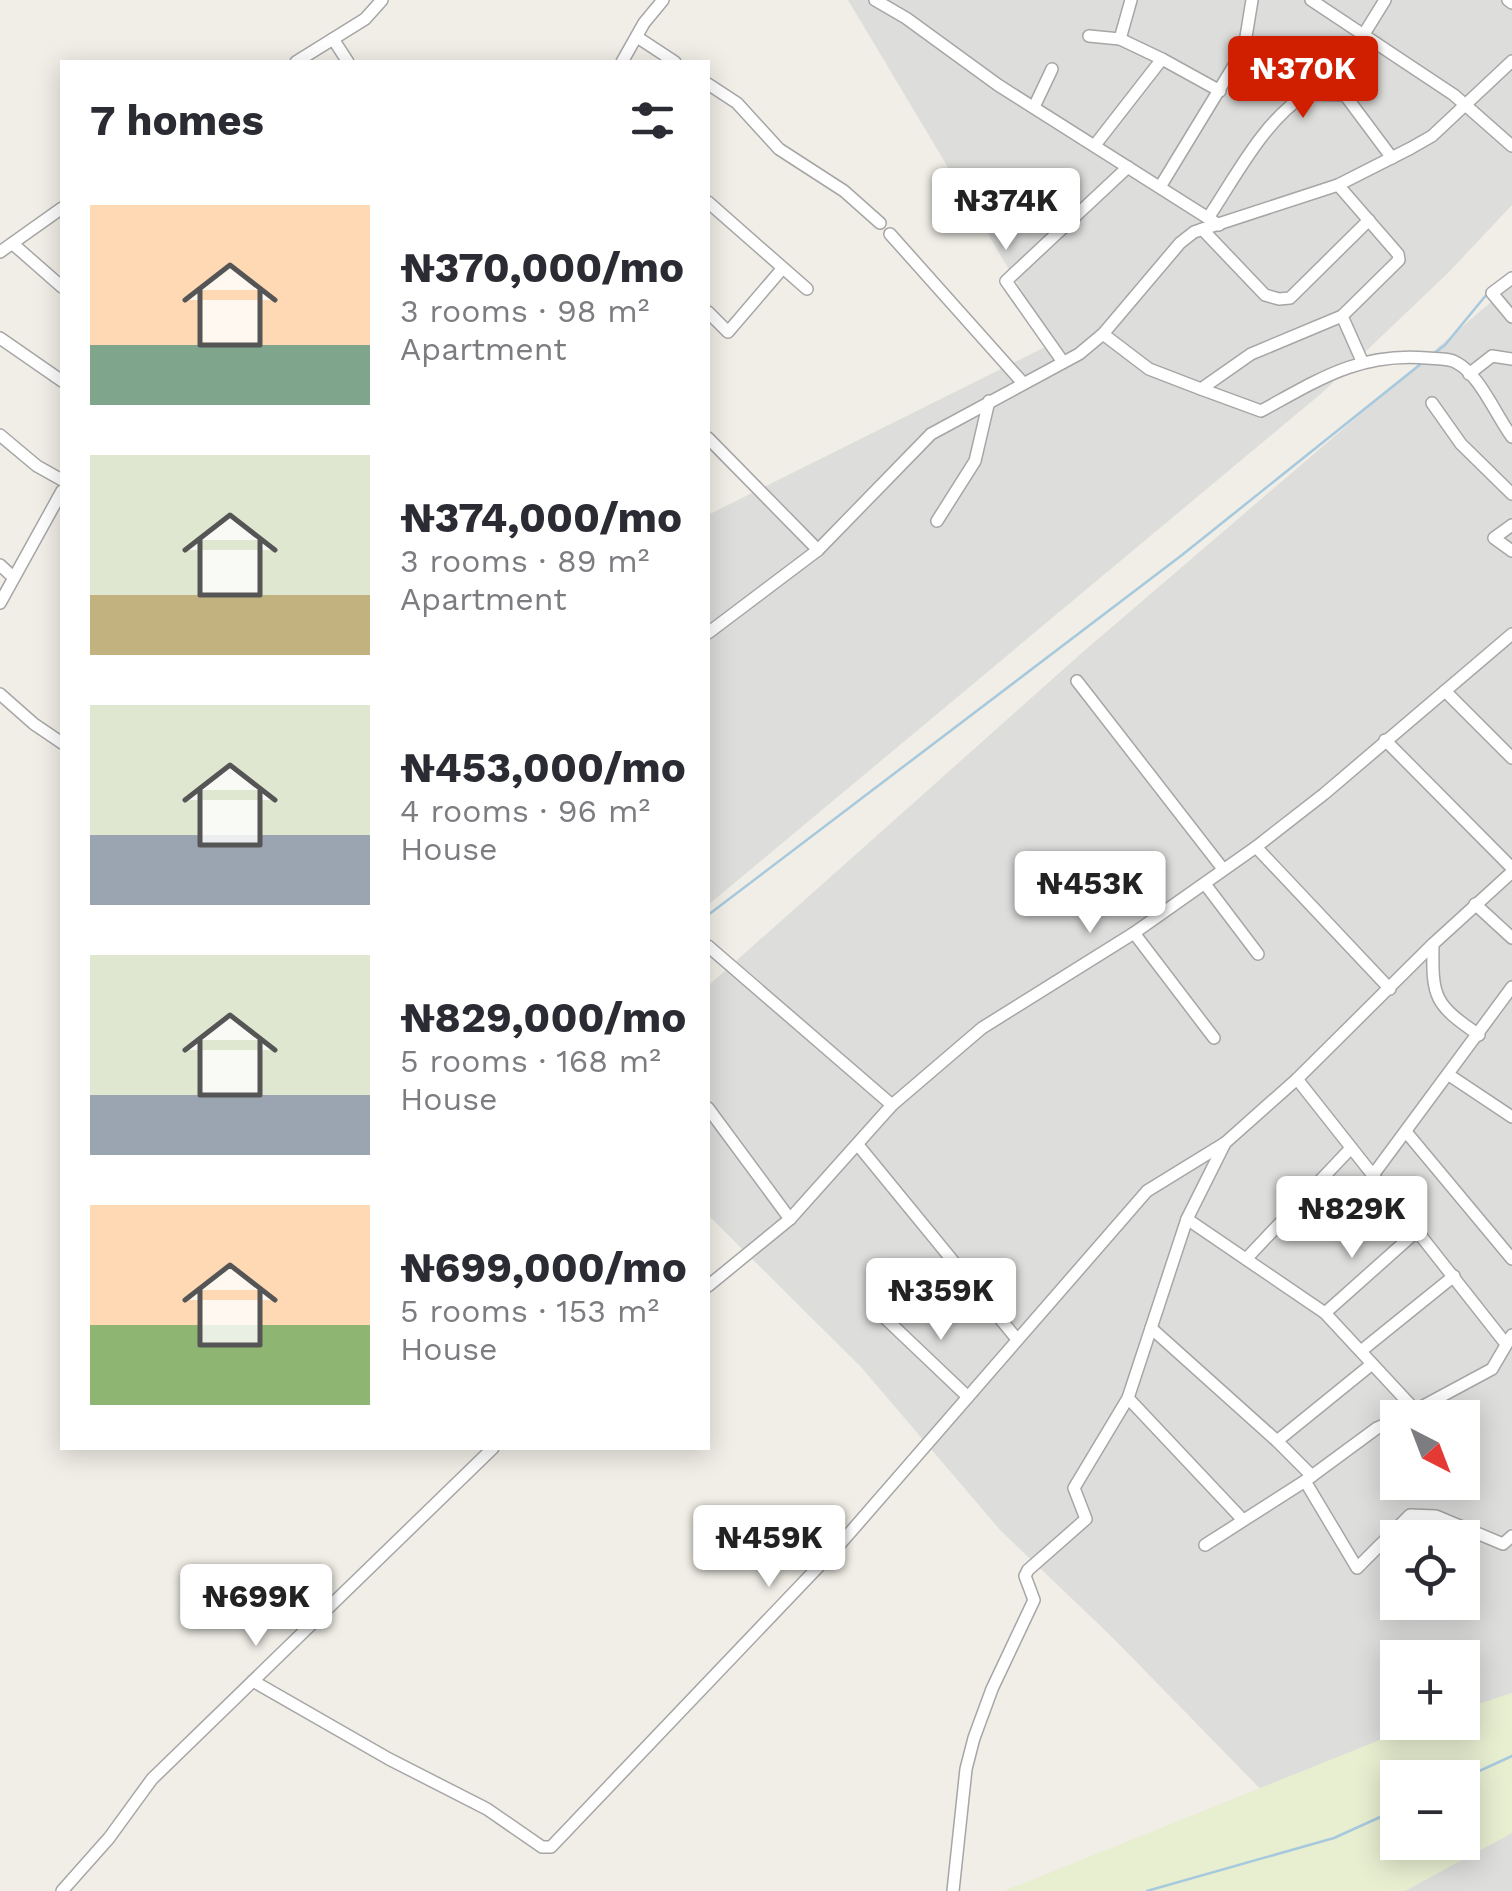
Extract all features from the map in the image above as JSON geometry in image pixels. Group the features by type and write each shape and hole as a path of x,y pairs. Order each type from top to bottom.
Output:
{"street":[{"path":"875,0 1210,224 1265,295 1290,298 1369,220"},
{"path":"1120,39 1131,0"},
{"path":"1160,187 1244,50 1252,0"},
{"path":"1311,0 1464,104 1512,146"},
{"path":"1364,34 1386,0"},
{"path":"299,60 384,1"},
{"path":"623,60 656,2"},
{"path":"1088,36 1120,39 1220,91"},
{"path":"637,37 673,60"},
{"path":"333,39 347,60"},
{"path":"1244,50 1306,94"},
{"path":"1095,146 1162,60"},
{"path":"710,631 818,550 931,434 1080,354 1103,334 1180,243 1210,224 1338,185 1392,158 1432,136 1512,61"},
{"path":"1034,107 1052,68"},
{"path":"710,85 737,103 779,148 844,192 880,223"},
{"path":"1210,224 1266,132 1290,104 1306,94 1346,95 1392,158"},
{"path":"1063,362 1006,281 1128,167"},
{"path":"1200,389 1251,354 1342,316 1399,260 1398,254 1338,185"},
{"path":"710,204 807,290"},
{"path":"0,252 60,209"},
{"path":"890,234 1023,383"},
{"path":"13,244 60,285"},
{"path":"710,314 728,332 782,269"},
{"path":"1512,278 1492,293 1512,317"},
{"path":"1342,316 1362,360"},
{"path":"1103,334 1148,369 1261,411 1362,360 1411,357 1457,362 1511,433"},
{"path":"0,338 60,380"},
{"path":"1469,374 1492,356 1512,359"},
{"path":"936,521 975,461 989,401"},
{"path":"1432,403 1461,444 1512,494"},
{"path":"0,435 60,479"},
{"path":"710,440 818,550"},
{"path":"0,603 60,494"},
{"path":"1512,525 1494,538 1512,551"},
{"path":"0,565 13,576"},
{"path":"710,1284 790,1219 892,1105 982,1028 1134,933 1256,847 1512,634"},
{"path":"1077,681 1223,869"},
{"path":"1445,691 1512,758"},
{"path":"0,694 60,741"},
{"path":"253,1681 389,1759 487,1808 542,1847 551,1848 841,1543 1147,1190 1225,1143 1297,1080 1512,870 1385,740"},
{"path":"1256,847 1390,989"},
{"path":"1205,884 1258,954"},
{"path":"1474,904 1512,938"},
{"path":"1134,933 1214,1038"},
{"path":"1432,944 1433,990 1450,1015 1480,1035"},
{"path":"710,948 892,1105"},
{"path":"1373,1175 1450,1076 1512,987"},
{"path":"1450,1076 1512,1117"},
{"path":"1297,1080 1508,1348 1492,1369 1436,1400"},
{"path":"710,1111 790,1219"},
{"path":"1407,1132 1512,1259"},
{"path":"954,1891 966,1769 992,1689 1034,1600 1025,1576 1086,1519 1074,1488 1128,1398 1187,1219 1225,1143"},
{"path":"858,1145 1016,1338"},
{"path":"1246,1259 1352,1148"},
{"path":"1187,1219 1325,1314 1406,1400"},
{"path":"1325,1314 1416,1231"},
{"path":"1361,1351 1454,1276"},
{"path":"886,1319 968,1397"},
{"path":"1151,1328 1277,1441 1308,1479 1357,1568 1410,1516 1436,1516 1503,1544 1512,1536"},
{"path":"1277,1441 1372,1364"},
{"path":"1128,1398 1243,1520"},
{"path":"1205,1545 1308,1479 1380,1426"},
{"path":"62,1891 109,1838 152,1780 491,1450"}],"shaded area":[{"path":"848,0 1512,0 1512,205 1448,273 1323,392 710,903 710,514 1053,343"},
{"path":"1512,284 1512,1891 1360,1891 1112,1637 1001,1531 861,1367 710,1217 710,984 1084,651"}],"green space":[{"path":"1512,1693 1512,1833 1480,1850 1480,1760 1380,1760 1380,1860 1462,1860 1405,1891 1004,1891 1380,1740 1480,1740 1480,1703"}],"waterway":[{"path":"1432,355 1487,294"},
{"path":"710,913 1182,555 1422,363"},
{"path":"1480,1771 1512,1756"},
{"path":"1147,1891 1334,1838 1380,1817"}]}
